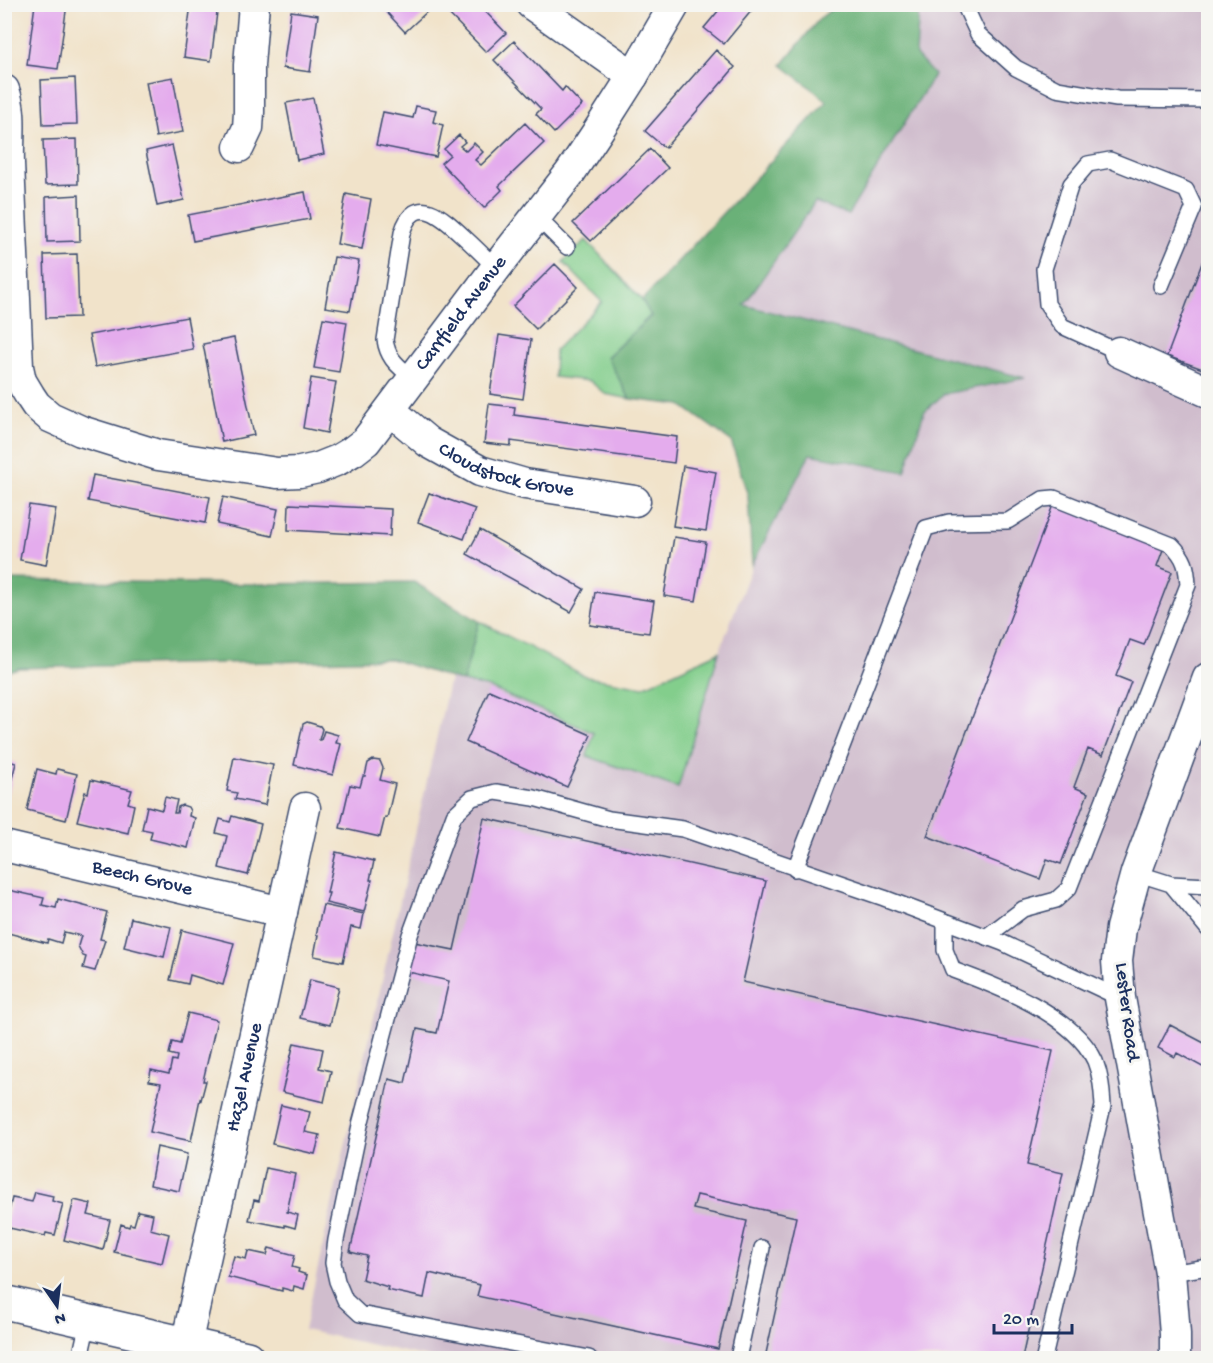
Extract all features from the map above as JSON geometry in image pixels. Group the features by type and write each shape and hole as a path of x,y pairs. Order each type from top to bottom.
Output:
{"main road":[{"path":"4,1302 247,1359"}],"street":[{"path":"239,147 248,128 249,65 254,4"},
{"path":"531,4 633,76"},
{"name":"Carrfield Avenue","path":"4,90 9,110 8,158 18,367 21,381 36,405 50,417 119,444 160,445 277,473 300,472 338,460 353,452 366,441 570,173 633,76 675,4"},
{"path":"1119,352 1209,392"},
{"name":"Cloudstock Grove","path":"390,410 428,442 480,471 525,484 635,501"},
{"name":"Lester Road","path":"1175,1359 1170,1273 1120,998 1117,961 1121,928 1136,873 1209,678"},
{"name":"Hazel Avenue","path":"186,1345 305,808"},
{"name":"Beech Grove","path":"4,846 282,912"}],"lane":[{"path":"964,4 978,34 1016,68 1057,89 1117,99 1209,100"},
{"path":"1119,352 1062,326 1047,304 1044,268 1071,184 1088,164 1110,160 1186,190 1194,207 1161,286"},
{"path":"412,379 391,359 384,340 405,222 412,215 421,211 434,212 445,219 496,268"},
{"path":"536,216 567,247"},
{"path":"795,869 926,528 949,522 1008,521 1043,499 1054,498 1172,545 1182,555 1187,569 1188,585 1069,888 1056,900 1023,909 986,937"},
{"path":"589,1359 360,1314 345,1300 333,1263 360,1125 410,935 454,815 472,798 496,792 534,798 609,819 683,829 945,921 1003,944 1120,998"},
{"path":"1136,873 1171,884 1209,886"},
{"path":"1171,884 1209,929"},
{"path":"945,921 945,950 953,970 997,986 1037,1007 1077,1035 1094,1059 1101,1080 1103,1106 1044,1359"},
{"path":"738,1359 762,1248"},
{"path":"1170,1273 1209,1267"},
{"path":"80,1359 88,1322"}],"shaded area":[{"path":"919,5 1208,5 1208,1358 433,1358 304,1330 450,678 490,688 594,733 587,755 678,788 719,652 752,566 810,454 905,472 924,412 944,394 1023,378 743,305 815,201 848,215 934,75 916,55"}],"green space":[{"path":"837,5 919,5 916,55 934,75 848,215 815,202 744,305 1025,378 944,394 924,412 905,472 810,454 752,565 748,496 731,441 681,405 630,399 607,357 651,316 642,300 827,101 782,65 819,19"},
{"path":"586,240 642,300 651,315 607,357 630,399 605,394 590,381 554,377 555,350 602,302 563,262"},
{"path":"5,580 258,584 414,582 479,621 463,682 391,659 19,668 5,672"},
{"path":"479,621 587,677 643,687 719,652 678,788 587,756 594,733 490,688 463,682"}],"building":[{"path":"35,4 67,4 58,69 27,65"},
{"path":"191,4 218,4 211,61 184,57"},
{"path":"379,4 426,4 430,9 405,32"},
{"path":"446,4 478,4 506,33 486,52 443,8"},
{"path":"724,4 757,4 724,44 704,28"},
{"path":"291,11 318,15 310,72 283,68"},
{"path":"514,41 562,91 565,87 582,105 554,133 536,114 541,109 494,60"},
{"path":"716,50 735,67 665,148 645,131"},
{"path":"173,77 183,132 156,137 146,82"},
{"path":"75,78 77,124 43,125 41,80"},
{"path":"313,98 324,154 297,160 286,103"},
{"path":"416,106 436,110 433,122 443,125 436,157 376,145 383,112 413,118"},
{"path":"525,123 544,143 499,186 502,190 484,208 441,163 450,155 444,149 459,135 465,142 460,146 466,151 474,143 483,152 475,160 481,165"},
{"path":"77,139 78,184 45,185 43,140"},
{"path":"172,145 184,200 157,206 146,151"},
{"path":"650,149 668,168 591,241 573,223"},
{"path":"305,192 310,219 193,241 188,215"},
{"path":"346,194 371,199 362,249 337,244"},
{"path":"79,195 80,241 47,242 46,197"},
{"path":"1208,247 1208,371 1167,356"},
{"path":"77,254 79,317 46,318 44,255"},
{"path":"334,257 359,261 350,311 325,307"},
{"path":"555,264 578,287 536,329 513,306"},
{"path":"187,317 193,349 95,367 89,335"},
{"path":"323,318 347,322 339,372 314,368"},
{"path":"499,335 531,340 523,399 490,394"},
{"path":"234,338 254,435 222,442 203,344"},
{"path":"311,378 336,382 327,433 303,428"},
{"path":"489,404 515,407 514,415 677,437 674,463 511,441 511,446 484,443"},
{"path":"683,466 716,472 706,531 673,526"},
{"path":"93,475 210,497 205,523 88,501"},
{"path":"429,493 475,509 464,539 418,522"},
{"path":"223,497 278,509 272,536 217,524"},
{"path":"289,504 391,509 390,536 288,530"},
{"path":"29,505 56,509 46,565 20,560"},
{"path":"1053,505 1164,547 1157,566 1172,572 1144,645 1130,640 1116,676 1131,682 1103,755 1088,749 1074,787 1088,793 1061,864 1047,859 1040,879 927,836"},
{"path":"480,530 584,589 571,612 467,554"},
{"path":"674,537 706,542 696,601 664,596"},
{"path":"595,592 654,601 649,633 590,625"},
{"path":"489,690 591,735 567,787 466,742"},
{"path":"307,722 320,726 322,729 319,740 324,731 338,735 336,743 341,744 333,775 294,765 303,724"},
{"path":"234,757 273,765 265,805 235,799 237,793 227,791"},
{"path":"4,760 16,763 5,805 4,805"},
{"path":"373,760 380,761 383,768 380,780 395,784 380,837 340,828 350,785 360,787 368,763"},
{"path":"37,769 56,774 57,769 77,774 66,820 27,810"},
{"path":"91,780 132,790 128,803 134,805 128,833 77,821 85,792 88,793"},
{"path":"165,797 177,800 174,813 177,813 178,807 182,805 188,807 189,816 195,818 188,848 150,839 152,831 142,829 147,806 162,810"},
{"path":"232,816 261,824 248,875 219,868 227,836 216,833 220,819 230,822"},
{"path":"484,818 766,881 743,982 1053,1051 1027,1165 1063,1173 1022,1358 765,1358 796,1217 697,1195 693,1209 747,1221 718,1349 477,1296 480,1285 429,1273 424,1298 387,1290 388,1287 362,1279 367,1256 350,1252 389,1079 405,1083 417,1029 437,1033 449,981 408,972 414,942 454,950"},
{"path":"336,852 374,861 364,912 326,903"},
{"path":"4,889 44,898 42,905 56,908 58,899 107,912 100,939 105,940 95,971 83,968 86,957 83,956 78,946 81,936 64,932 61,943 48,939 47,943 4,932"},
{"path":"323,905 364,914 361,929 351,927 343,962 314,956"},
{"path":"131,918 171,927 164,957 124,947"},
{"path":"182,930 234,943 223,985 190,975 188,984 170,980"},
{"path":"310,980 339,987 330,1025 300,1018"},
{"path":"188,1013 217,1020 203,1081 206,1081 191,1141 150,1132 161,1083 149,1081 151,1070 169,1074 172,1060 176,1061 177,1056 169,1054 172,1042 180,1044"},
{"path":"1170,1025 1208,1045 1208,1070 1177,1053 1175,1057 1158,1048"},
{"path":"294,1043 323,1049 319,1068 331,1071 324,1102 282,1092"},
{"path":"281,1105 310,1112 305,1132 320,1135 315,1154 272,1144"},
{"path":"157,1147 187,1154 179,1191 150,1185"},
{"path":"266,1168 295,1174 287,1212 298,1215 295,1228 249,1220 254,1200 259,1201"},
{"path":"35,1192 53,1196 52,1201 63,1204 55,1235 46,1233 45,1236 5,1227 12,1198 32,1202"},
{"path":"74,1200 91,1204 88,1215 110,1220 103,1250 64,1240"},
{"path":"138,1211 153,1214 150,1229 169,1234 162,1263 114,1252 121,1224 129,1227 130,1224 134,1225"},
{"path":"269,1248 295,1255 292,1267 307,1275 304,1289 294,1286 293,1291 282,1288 282,1291 228,1277 234,1256 246,1259 248,1251 267,1255"}]}
